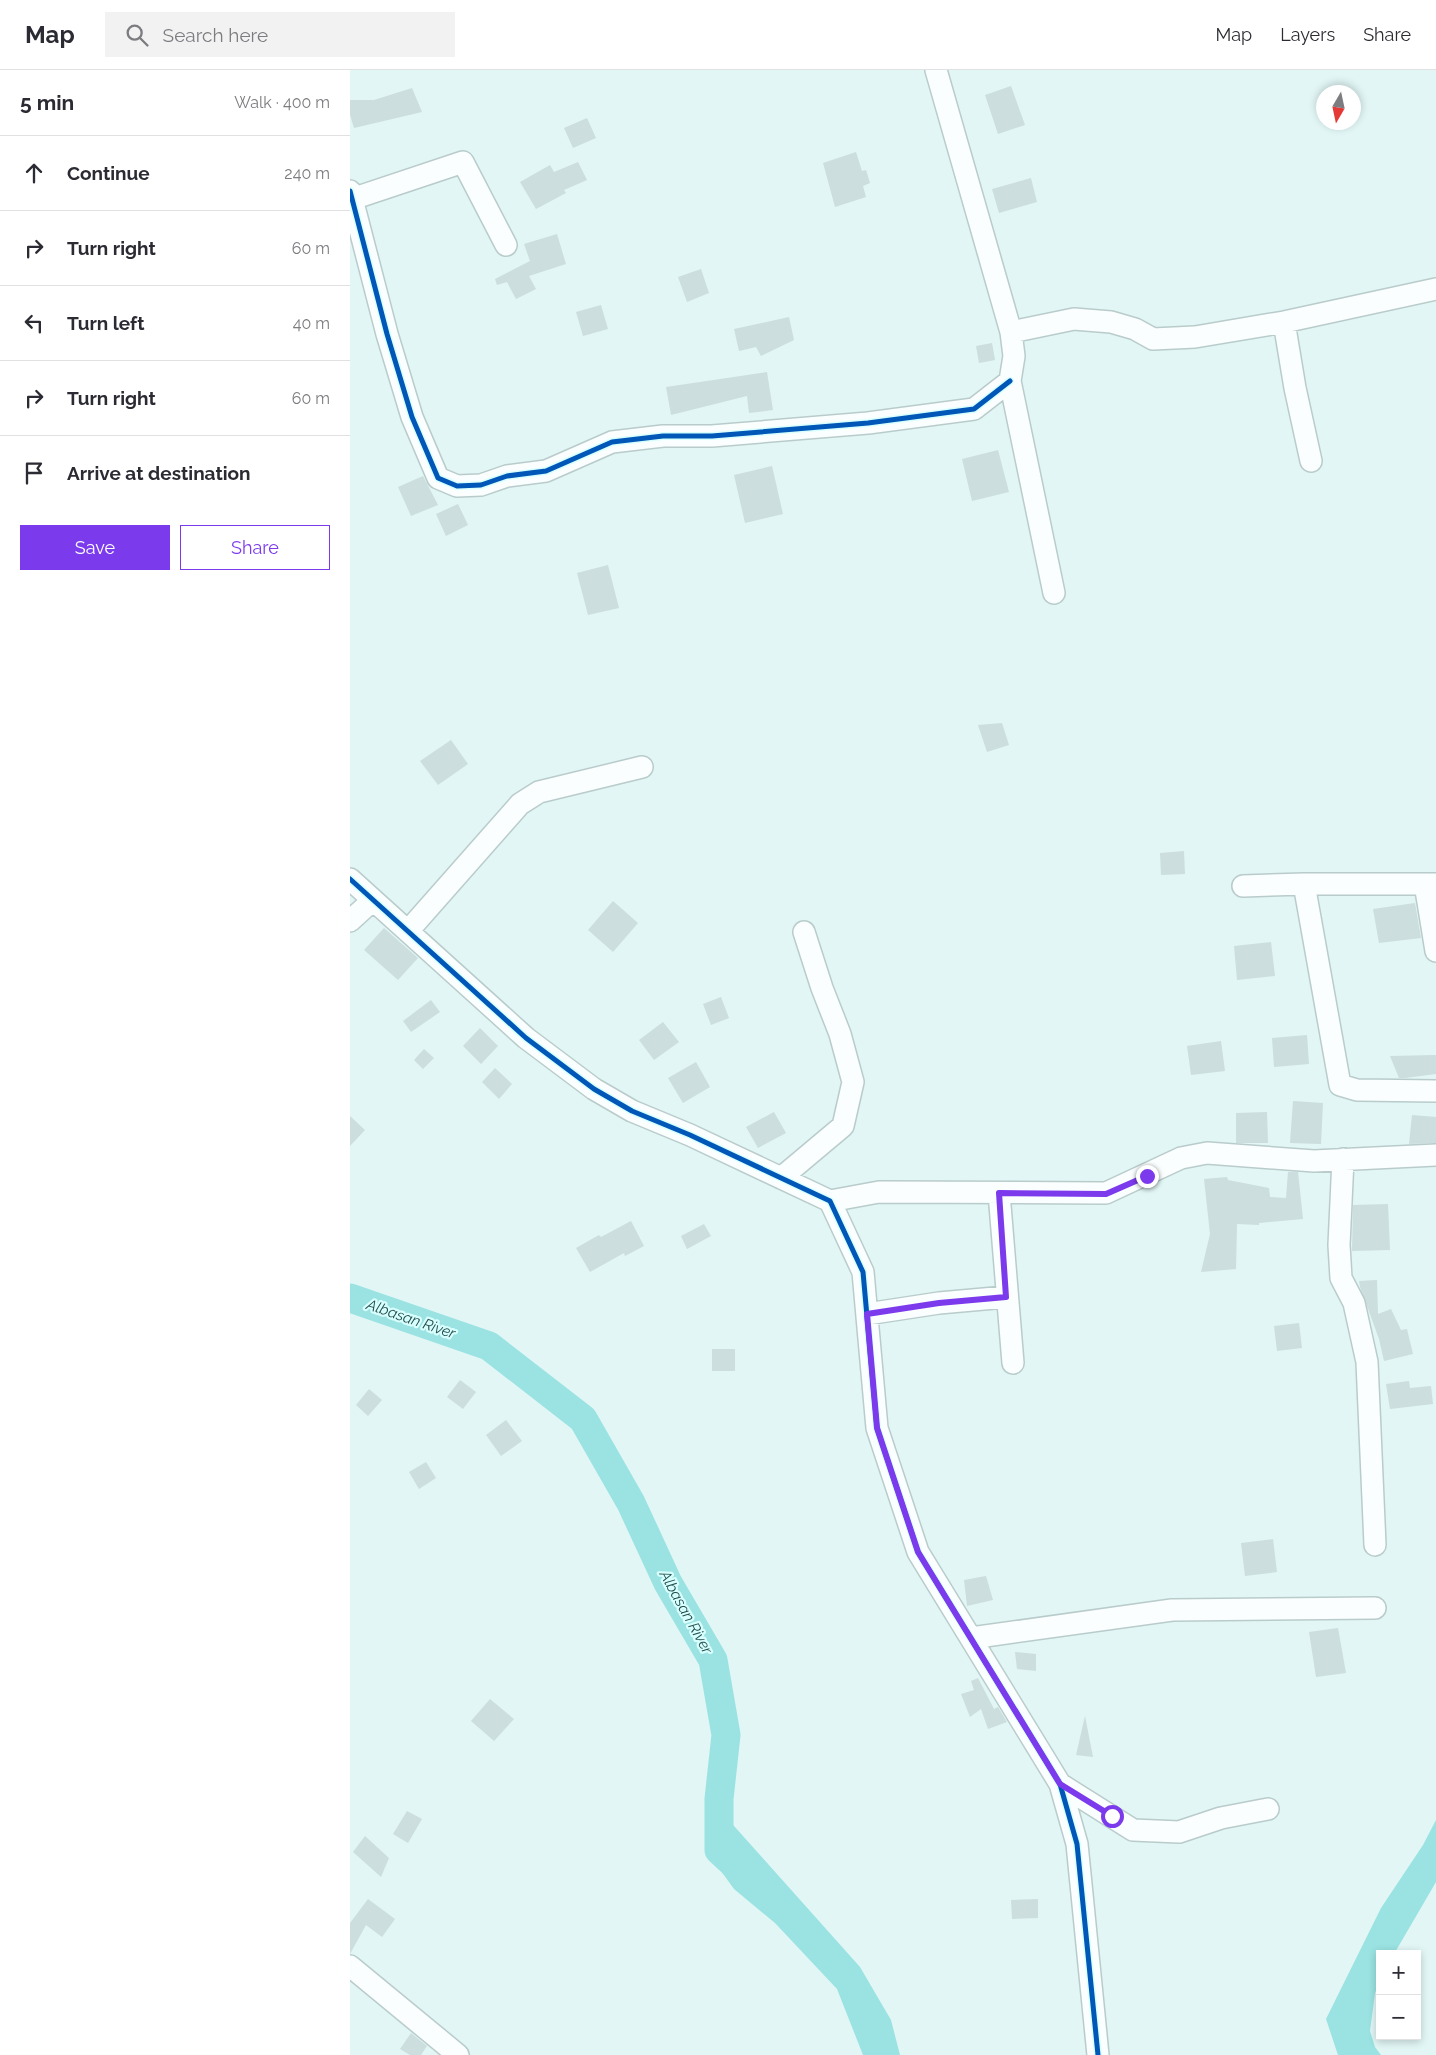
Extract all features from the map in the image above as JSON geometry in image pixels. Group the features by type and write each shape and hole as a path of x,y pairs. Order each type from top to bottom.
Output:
{"street":[{"path":"936,70 1011,332 1014,356 1010,381 1054,593"},
{"path":"506,245 462,162 351,195 387,334 412,417 438,478 458,486 481,485 508,476 546,471 612,442 663,436 712,436 868,423 974,409 1010,381"},
{"path":"1011,332 1074,319 1111,322 1135,329 1153,339 1168,339 1284,322 1436,289"},
{"path":"1284,322 1295,388 1311,461"},
{"path":"408,932 520,804 539,792 642,767"},
{"path":"350,879 526,1038 594,1089 632,1112 690,1135 830,1201 879,1192 1106,1194 1181,1158 1207,1153 1314,1161 1436,1155"},
{"path":"1304,884 1340,1085 1357,1090 1436,1091"},
{"path":"1242,886 1431,884 1436,951"},
{"path":"350,921 373,900"},
{"path":"781,1178 843,1126 853,1082 840,1034 822,988 804,932"},
{"path":"1343,1159 1339,1245 1341,1278 1354,1303 1367,1362 1375,1545"},
{"path":"999,1193 1006,1297 1013,1363"},
{"path":"830,1201 863,1272 877,1428 918,1552 1060,1784 1077,1844 1098,2055"},
{"path":"867,1314 939,1303 1006,1297"},
{"path":"971,1638 1172,1610 1376,1608"},
{"path":"1060,1784 1133,1830 1179,1832 1221,1818 1268,1809"},
{"path":"350,1966 458,2055"}],"water":[{"path":"726,1817 860,1967 891,2020 900,2055 863,2055 837,1989 775,1923 734,1889 708,1853"},
{"path":"1436,1820 1436,1882 1396,1950 1376,1950 1376,1991 1370,2031 1375,2047 1381,2055 1338,2055 1326,2019 1381,1908 1423,1845"}],"building":[{"path":"1011,86 1025,125 998,134 985,95"},
{"path":"412,88 422,112 354,128 350,115 350,100 374,100"},
{"path":"587,118 596,138 573,148 564,128"},
{"path":"856,152 862,171 866,170 870,183 863,186 866,197 835,207 823,163"},
{"path":"578,162 587,180 564,190 566,193 536,209 520,182 550,165 554,172"},
{"path":"1031,178 1037,202 999,213 992,189"},
{"path":"557,234 566,264 529,276 536,289 516,299 507,282 497,285 495,279 530,261 524,244"},
{"path":"701,269 709,293 687,302 678,277"},
{"path":"601,305 608,329 583,336 576,312"},
{"path":"789,317 794,340 761,356 756,347 739,351 734,329"},
{"path":"992,343 995,360 979,363 976,346"},
{"path":"767,372 773,410 749,413 747,396 671,415 666,387"},
{"path":"998,450 1009,492 972,501 962,459"},
{"path":"772,466 783,514 745,523 734,475"},
{"path":"423,476 438,505 411,516 398,487"},
{"path":"458,504 468,525 446,536 436,514"},
{"path":"608,565 619,608 588,615 577,573"},
{"path":"1002,723 1009,745 987,752 978,725"},
{"path":"451,740 468,764 438,785 420,761"},
{"path":"1184,851 1185,874 1161,875 1160,853"},
{"path":"613,901 638,923 613,952 588,930"},
{"path":"1415,903 1421,938 1379,943 1373,909"},
{"path":"384,928 418,958 398,980 364,950"},
{"path":"1271,942 1275,976 1237,980 1234,946"},
{"path":"721,997 729,1018 711,1025 703,1004"},
{"path":"431,1000 440,1012 411,1032 403,1021"},
{"path":"663,1022 679,1042 654,1060 639,1040"},
{"path":"480,1028 498,1046 481,1064 463,1046"},
{"path":"1307,1035 1309,1064 1274,1067 1272,1038"},
{"path":"1221,1041 1225,1071 1191,1075 1187,1046"},
{"path":"424,1049 434,1058 423,1069 414,1060"},
{"path":"1436,1055 1436,1074 1405,1078 1399,1078 1390,1056"},
{"path":"696,1062 710,1087 683,1103 668,1078"},
{"path":"495,1068 512,1084 499,1099 482,1082"},
{"path":"1293,1101 1323,1103 1321,1144 1290,1143"},
{"path":"774,1112 786,1133 758,1148 746,1127"},
{"path":"1267,1112 1268,1143 1236,1143 1236,1113"},
{"path":"1412,1115 1436,1117 1436,1143 1409,1144"},
{"path":"350,1116 365,1130 350,1146"},
{"path":"1288,1172 1298,1172 1303,1219 1259,1223 1259,1225 1237,1224 1236,1269 1201,1272 1210,1234 1204,1179 1227,1177 1228,1180 1269,1188 1270,1197 1286,1198"},
{"path":"1388,1204 1390,1250 1352,1251 1353,1205"},
{"path":"631,1221 644,1246 625,1256 624,1253 590,1272 576,1248 599,1235 601,1237"},
{"path":"704,1224 711,1236 687,1249 681,1236"},
{"path":"1377,1280 1378,1314 1391,1309 1401,1330 1407,1329 1413,1354 1384,1361 1379,1339 1359,1281"},
{"path":"1299,1323 1302,1348 1277,1351 1274,1326"},
{"path":"712,1349 735,1349 735,1371 712,1371"},
{"path":"460,1380 476,1392 463,1409 447,1397"},
{"path":"1409,1381 1410,1388 1431,1386 1433,1404 1390,1409 1386,1384"},
{"path":"369,1389 382,1400 368,1416 356,1405"},
{"path":"506,1420 522,1441 501,1456 486,1435"},
{"path":"426,1462 436,1478 419,1489 409,1472"},
{"path":"1273,1539 1277,1572 1245,1576 1241,1543"},
{"path":"986,1576 993,1600 967,1606 964,1580"},
{"path":"1338,1628 1346,1673 1316,1677 1309,1632"},
{"path":"1015,1652 1036,1654 1036,1671 1017,1669"},
{"path":"978,1678 994,1709 998,1707 1007,1722 988,1729 981,1709 970,1717 961,1694 974,1690 971,1681"},
{"path":"490,1699 514,1719 494,1741 471,1721"},
{"path":"1085,1716 1093,1757 1076,1755"},
{"path":"407,1811 422,1819 408,1843 393,1834"},
{"path":"365,1836 389,1858 381,1877 353,1852"},
{"path":"368,1899 395,1919 382,1937 366,1925 350,1954 350,1923"},
{"path":"1038,1899 1038,1918 1012,1919 1011,1900"},
{"path":"411,2033 427,2046 421,2055 410,2055 400,2049"}],"waterway":[{"name":"Albasan River","path":"350,1298 489,1346 583,1419 631,1503 668,1583 713,1660 726,1735 719,1799 719,1850 733,1863"}],"cycle path":[{"path":"350,191 387,334 412,417 438,478 457,486 481,485 507,476 546,471 612,442 663,436 712,436 868,423 974,409 1010,381"},
{"path":"350,879 526,1038 594,1089 632,1111 690,1135 830,1201 863,1272 877,1428 918,1552 1060,1784 1077,1844 1098,2055"}],"route":[{"path":"1112,1816 1060,1784 1033,1736 918,1552 877,1428 867,1314 939,1303 1006,1297 999,1193 1106,1194 1147,1176"}]}
